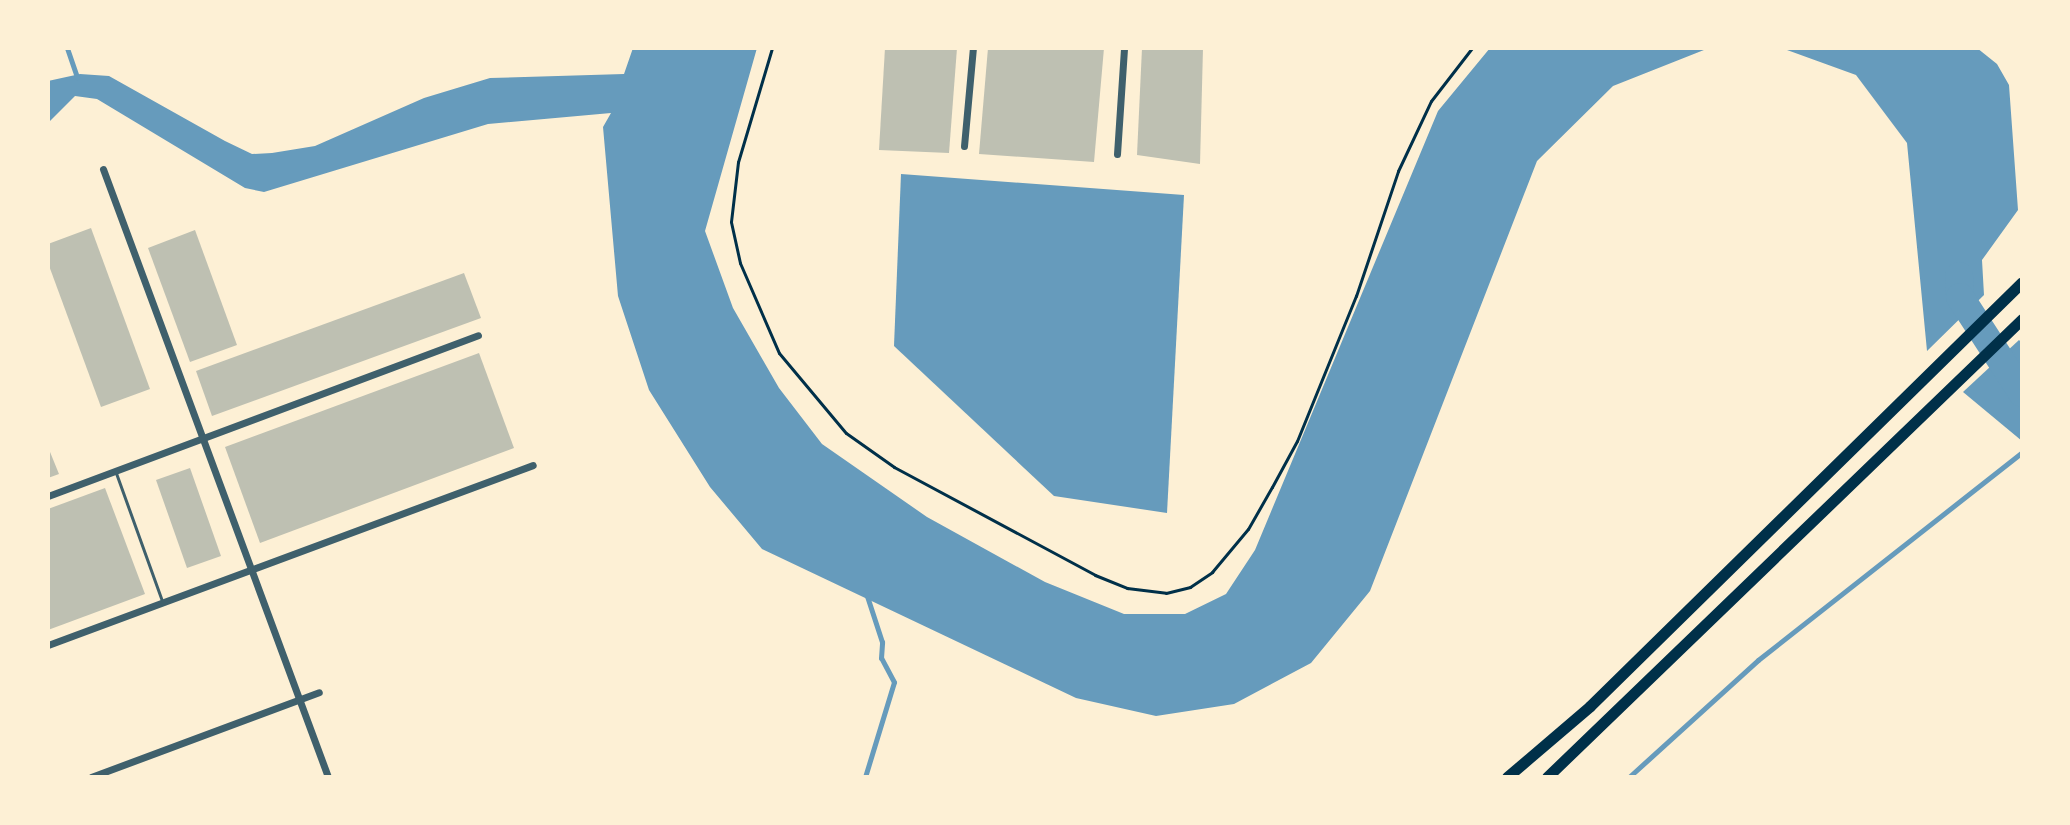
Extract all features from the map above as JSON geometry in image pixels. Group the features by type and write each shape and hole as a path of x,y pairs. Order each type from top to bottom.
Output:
{"main road":[{"path":"1507,777 1590,706 2022,282"},
{"path":"1547,777 2022,319"}],"street":[{"path":"964,146 973,48"},
{"path":"1117,154 1124,48"},
{"path":"103,169 328,777"},
{"path":"48,496 478,335"},
{"path":"48,645 533,465"},
{"path":"91,777 319,692"}],"lane":[{"path":"115,471 162,601"}],"path":[{"path":"772,48 738,162 731,222 740,263 779,353 846,433 894,467 1095,575 1127,588 1166,593 1190,587 1212,572 1248,529 1272,487 1297,441 1356,296 1398,171 1431,101 1472,48"}],"water":[{"path":"633,48 757,48 705,231 733,308 779,388 822,444 927,517 1045,582 1124,614 1185,614 1226,594 1255,550 1438,111 1490,48 1709,48 1613,86 1537,161 1370,591 1311,663 1234,704 1156,716 1076,698 762,549 710,487 649,390 618,296 603,127 611,113 488,124 264,192 245,188 97,99 75,96 48,123 48,81 80,74 109,76 252,154 272,153 315,146 424,98 490,78 624,74"},
{"path":"1715,48 1977,48 1997,64 2009,85 2018,210 1982,260 1984,295 1927,351 1907,143 1856,75 1787,50"},
{"path":"901,174 1184,195 1167,513 1054,496 894,346"},
{"path":"2019,340 2022,343 2022,441 1963,392"}],"building":[{"path":"885,48 957,48 949,153 879,150"},
{"path":"988,48 1104,48 1094,162 979,154"},
{"path":"1142,48 1203,48 1200,164 1137,155"},
{"path":"91,228 150,389 101,407 48,263 48,244"},
{"path":"195,230 237,345 190,362 148,248"},
{"path":"464,273 481,318 212,416 196,371"},
{"path":"479,353 514,448 260,543 225,447"},
{"path":"48,447 59,474 48,478"},
{"path":"190,468 221,556 187,568 156,480"},
{"path":"105,488 145,594 48,630 48,509"}],"waterway":[{"path":"67,48 77,77"},
{"path":"1959,276 1960,297 2022,393"},
{"path":"1629,777 1758,660 2022,452"},
{"path":"865,777 894,682 881,658 882,642 866,593"}]}
